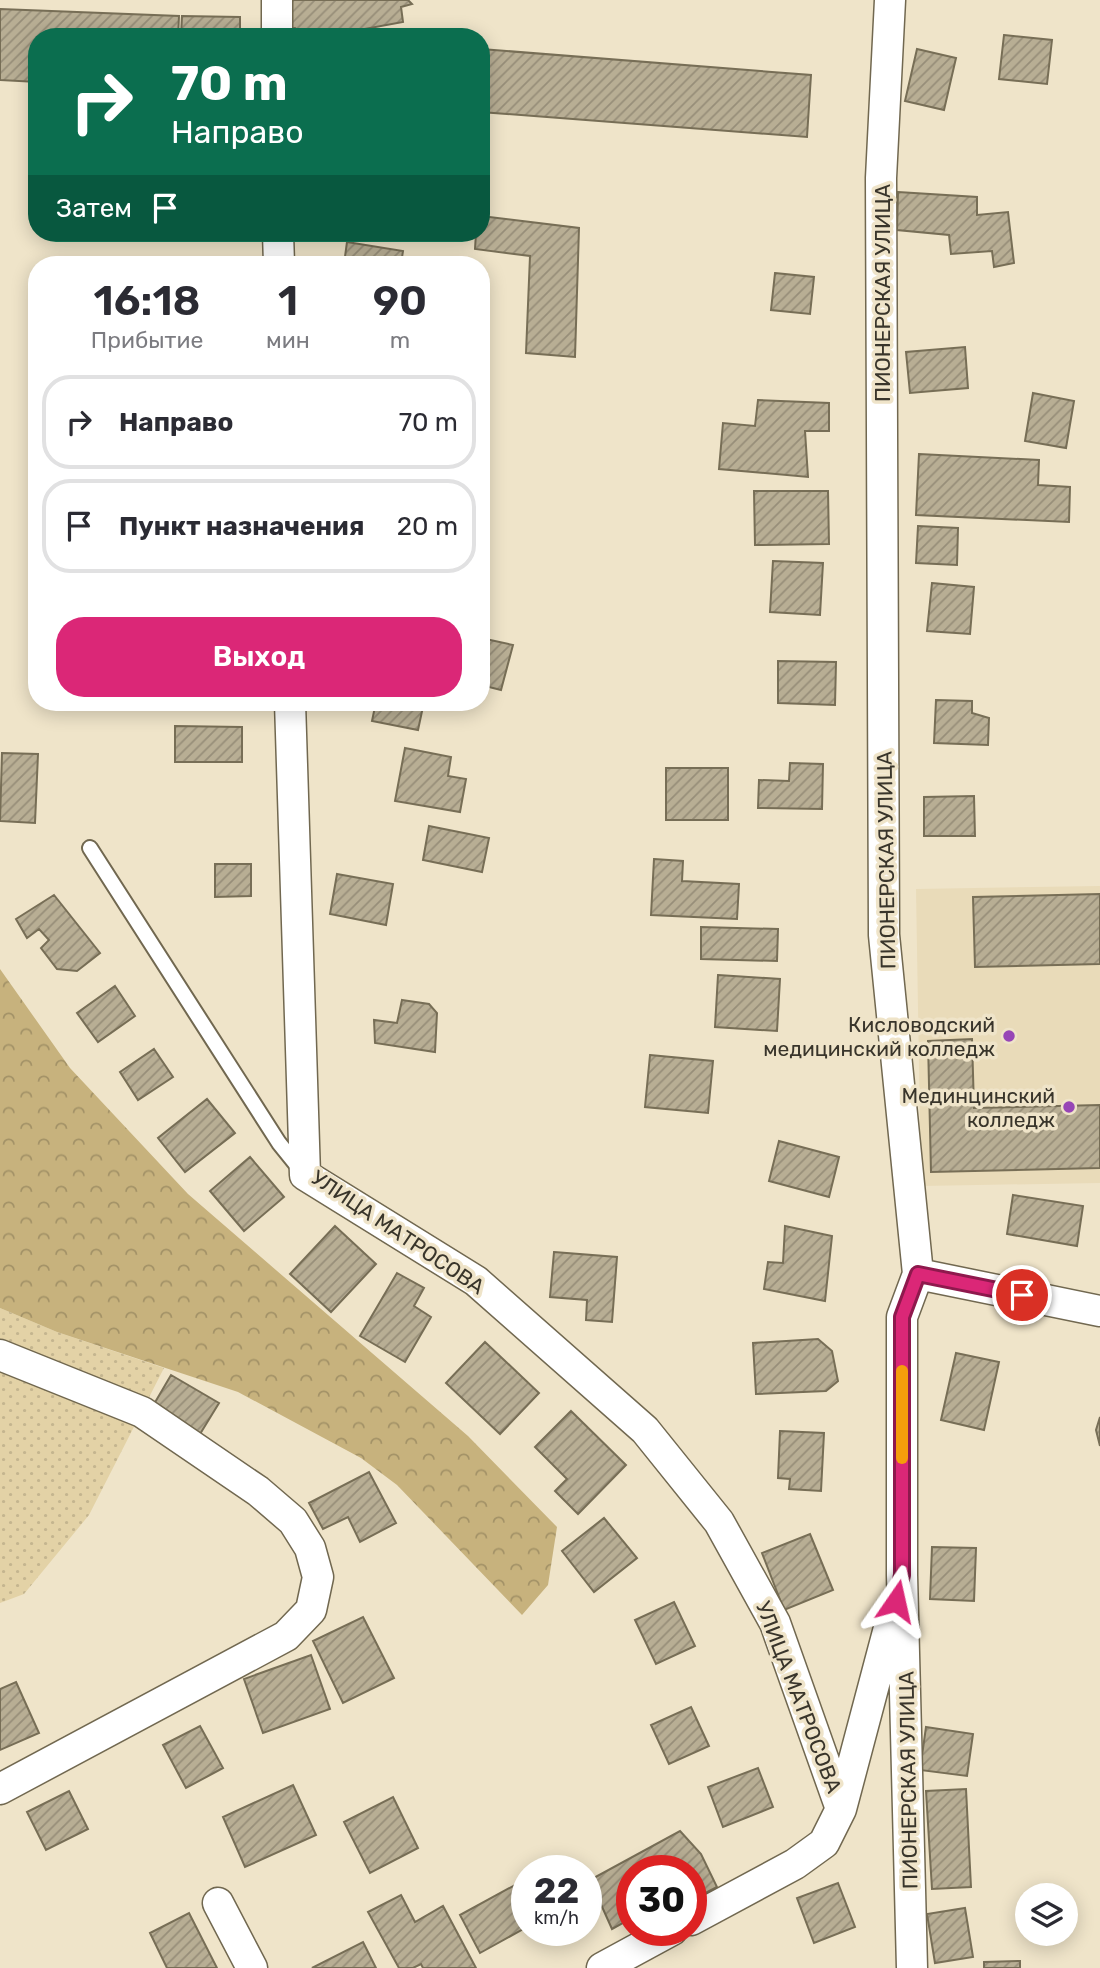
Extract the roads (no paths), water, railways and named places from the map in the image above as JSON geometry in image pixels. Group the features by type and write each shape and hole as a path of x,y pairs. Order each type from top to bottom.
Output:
{"street":[{"path":"277,0 277,28"},
{"name":"ПИОНЕРСКАЯ УЛИЦА","path":"890,0 881,178 884,935 918,1274 902,1317 902,1575 912,1968"},
{"name":"УЛИЦА МАТРОСОВА","path":"290,711 306,1175 476,1281 645,1430 719,1522 775,1623 841,1809"},
{"path":"918,1274 1100,1311"},
{"path":"0,1355 142,1412 258,1491 293,1521 310,1548 318,1577 311,1610 286,1636 0,1788"},
{"path":"707,1911 795,1864 824,1843 841,1809 902,1575"},
{"path":"218,1903 252,1968"},
{"path":"601,1968 642,1946"}],"lane":[{"path":"90,848 279,1143 306,1175"}],"place":[{"name":"Кисловодский медицинский колледж","path":"1009,1036"},
{"name":"Мединцинский колледж","path":"1069,1107"}]}
